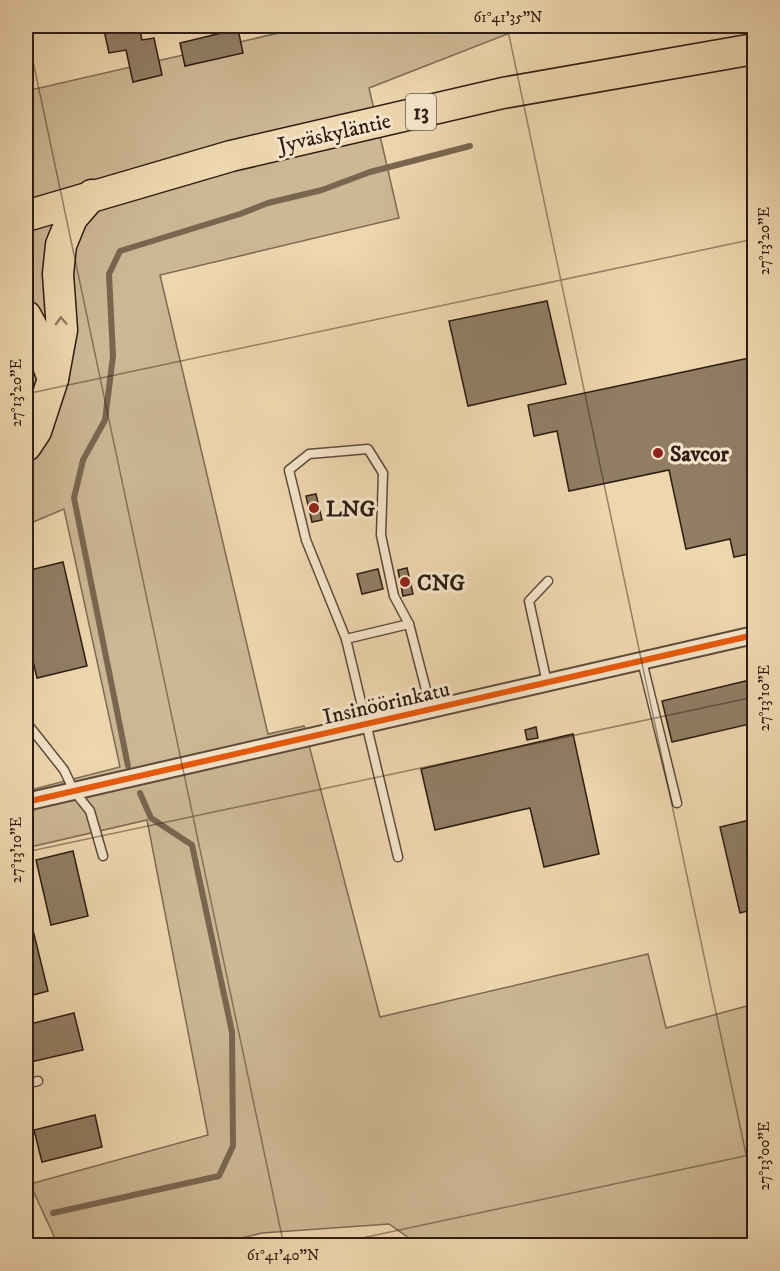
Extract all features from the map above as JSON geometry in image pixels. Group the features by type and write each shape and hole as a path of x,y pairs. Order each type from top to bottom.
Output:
{"highway":[{"name":"Jyväskyläntie","path":"26,216 231,156 504,93 754,49"},
{"path":"26,446 36,431 53,379 62,330 58,274 61,245 72,218 92,195"},
{"path":"26,316 37,336 53,379"}],"street":[{"name":"Insinöörinkatu","path":"26,802 754,635"}],"lane":[{"path":"398,857 346,639 306,540 289,470 309,454 368,449 383,473 381,535 394,596 409,624 431,710"},
{"path":"547,683 529,601 548,581"},
{"path":"346,639 409,624"},
{"path":"642,661 677,803"},
{"path":"26,722 64,770 74,791 90,811 103,856"},
{"path":"26,1084 38,1081"}],"shaded area":[{"path":"309,26 553,26 510,33 369,88 399,218 160,275 268,734 304,726 380,1017 648,954 666,1028 754,1004 754,1245 419,1245 389,1224 262,1233 213,1245 58,1245 30,1184 208,1135 147,820 26,848 26,791 120,767 64,509 26,525 26,91"}],"building":[{"path":"103,26 139,26 142,40 154,38 162,75 133,82 126,50 109,53"},
{"path":"238,29 243,53 185,66 180,43"},
{"path":"547,301 566,384 468,406 449,321"},
{"name":"Savcor","path":"754,357 754,553 734,557 730,539 686,549 669,470 569,491 557,431 534,436 528,405"},
{"name":"LNG","path":"316,494 322,520 312,522 306,496"},
{"path":"63,562 87,666 37,678 26,631 26,571"},
{"name":"CNG","path":"407,568 413,594 403,596 398,570"},
{"path":"378,569 383,589 362,594 357,574"},
{"path":"754,679 754,723 672,742 662,701"},
{"path":"536,727 538,738 527,740 525,730"},
{"path":"573,734 599,854 544,867 530,808 435,830 421,769"},
{"path":"754,819 754,909 740,913 720,827"},
{"path":"73,851 88,916 51,925 36,860"},
{"path":"26,902 48,991 26,997"},
{"path":"74,1013 83,1050 26,1063 26,1025"},
{"path":"95,1115 102,1147 42,1162 34,1130"}],"waterway":[{"path":"128,766 74,498 83,460 105,420 113,356 109,274 120,251 240,214 268,203 322,190 370,172 470,146"},
{"path":"53,1213 219,1176 233,1146 232,1032 192,845 151,818 140,793"}],"cycle path":[{"path":"26,802 754,635"}],"place":[{"name":"Savcor","path":"658,453"},
{"name":"LNG","path":"314,508"},
{"name":"CNG","path":"405,582"}]}
